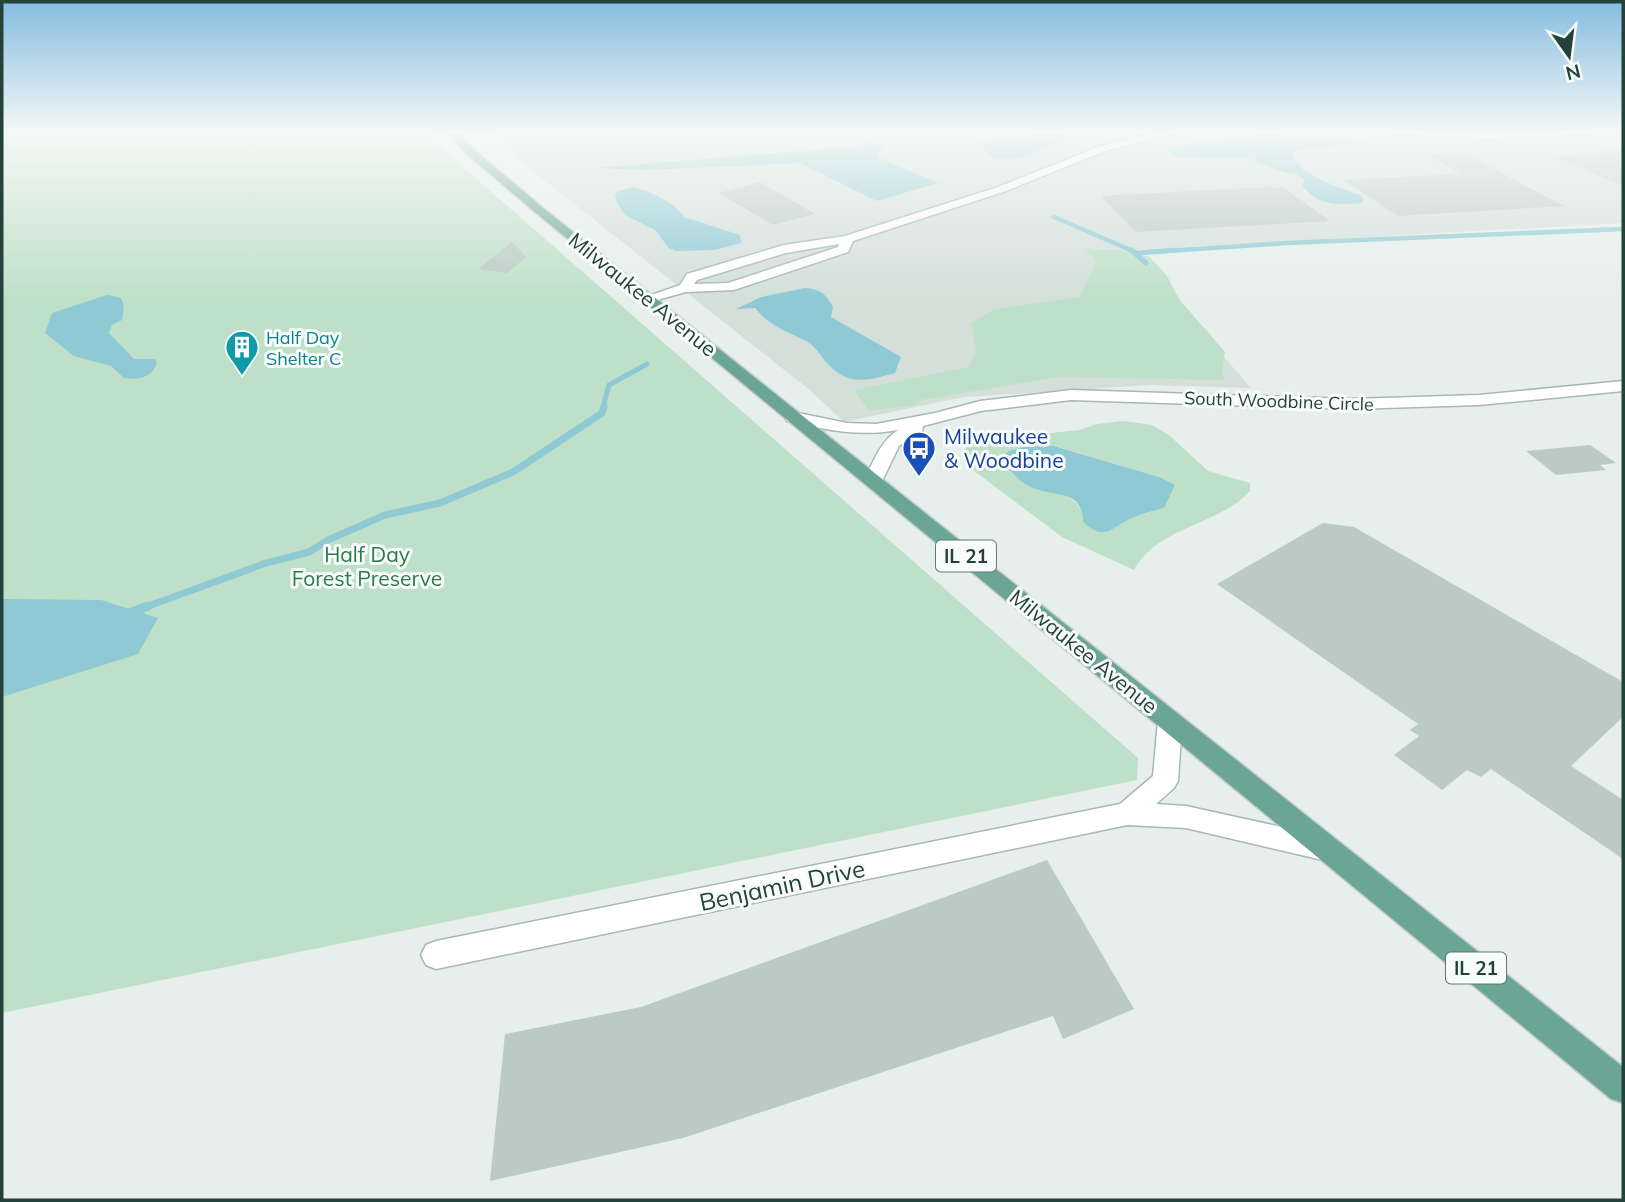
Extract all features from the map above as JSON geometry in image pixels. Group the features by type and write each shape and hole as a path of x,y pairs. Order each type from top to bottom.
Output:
{"main road":[{"name":"Milwaukee Avenue","path":"511,187 1623,1087"}],"street":[{"path":"685,288 692,277 784,249 846,239 1007,187"},
{"path":"650,298 685,288 729,287 844,249 846,239"},
{"name":"South Woodbine Circle","path":"793,417 847,428 876,429 937,418 980,406 1072,395 1352,404 1479,400 1623,386"},
{"name":"South Woodbine Circle","path":"873,481 891,441 937,418"},
{"path":"1128,814 1165,781 1170,721"},
{"name":"Benjamin Drive","path":"436,955 1128,814 1186,817 1329,849"}],"shaded area":[{"path":"553,187 1623,187 1623,223 1131,250 1251,388 1150,385 964,397 844,422 811,391"}],"green space":[{"name":"Half Day Forest Preserve","path":"2,187 486,187 1138,758 1137,780 2,1013"},
{"path":"1084,249 1124,250 1150,257 1167,276 1179,299 1225,352 1222,371 1224,380 1058,377 921,400 916,405 869,411 854,390 968,367 976,352 971,323 994,309 1080,297 1096,261"},
{"path":"1123,421 1152,425 1169,435 1208,471 1250,483 1250,491 1222,512 1158,544 1134,570 1062,537 969,467 963,459 967,444 975,441 1079,430 1097,424","holes":["1055,446 1159,477 1164,508 1136,516 1103,532 1098,532 1084,522 1079,506 1074,501 1059,494 1035,489"]}],"water":[{"path":"635,187 655,195 684,217 740,235 741,243 715,250 676,251 669,248 655,230 625,215 617,203 615,195 618,191"},
{"path":"849,187 924,187 877,201"},
{"path":"1303,187 1338,187 1360,195 1364,200 1361,203 1328,203 1307,192"},
{"path":"805,288 819,291 825,296 833,307 831,317 901,357 895,373 866,380 841,375 809,343 772,324 755,308 736,309 761,297"},
{"path":"107,295 121,298 124,306 122,320 112,325 109,333 134,359 155,359 157,363 152,372 144,377 124,378 111,366 74,356 45,333 52,313"},
{"path":"1028,446 1054,446 1159,477 1175,485 1164,508 1136,516 1108,531 1097,532 1083,522 1082,511 1073,499 1028,485 1007,467 1001,458 1009,451"},
{"path":"2,599 101,600 158,618 138,654 2,697"}],"building":[{"path":"741,187 769,187 815,214 773,225 719,193"},
{"path":"1354,187 1528,187 1564,206 1398,216"},
{"path":"1284,188 1330,221 1136,232 1101,196"},
{"path":"512,242 526,257 507,273 478,269"},
{"path":"1590,445 1616,463 1600,465 1606,470 1556,475 1526,451"},
{"path":"1323,523 1354,527 1623,682 1623,717 1571,766 1623,800 1623,859 1491,769 1481,777 1467,770 1442,790 1394,755 1419,736 1410,730 1418,724 1217,584"},
{"path":"1047,860 1134,1009 1063,1039 1053,1016 683,1138 490,1181 505,1034 641,1007"}],"waterway":[{"path":"1054,217 1132,251"},
{"path":"1151,252 1287,243 1623,229"},
{"path":"1137,253 1177,250"},
{"path":"1132,251 1146,263"},
{"path":"603,407 609,385 647,364"},
{"path":"143,608 266,563 309,552 328,540 385,515 440,503 513,472 602,413 604,406"},
{"path":"127,614 148,606"}],"place":[{"name":"Half Day Shelter C","path":"242,377"},
{"name":"Milwaukee & Woodbine","path":"919,478"}]}
